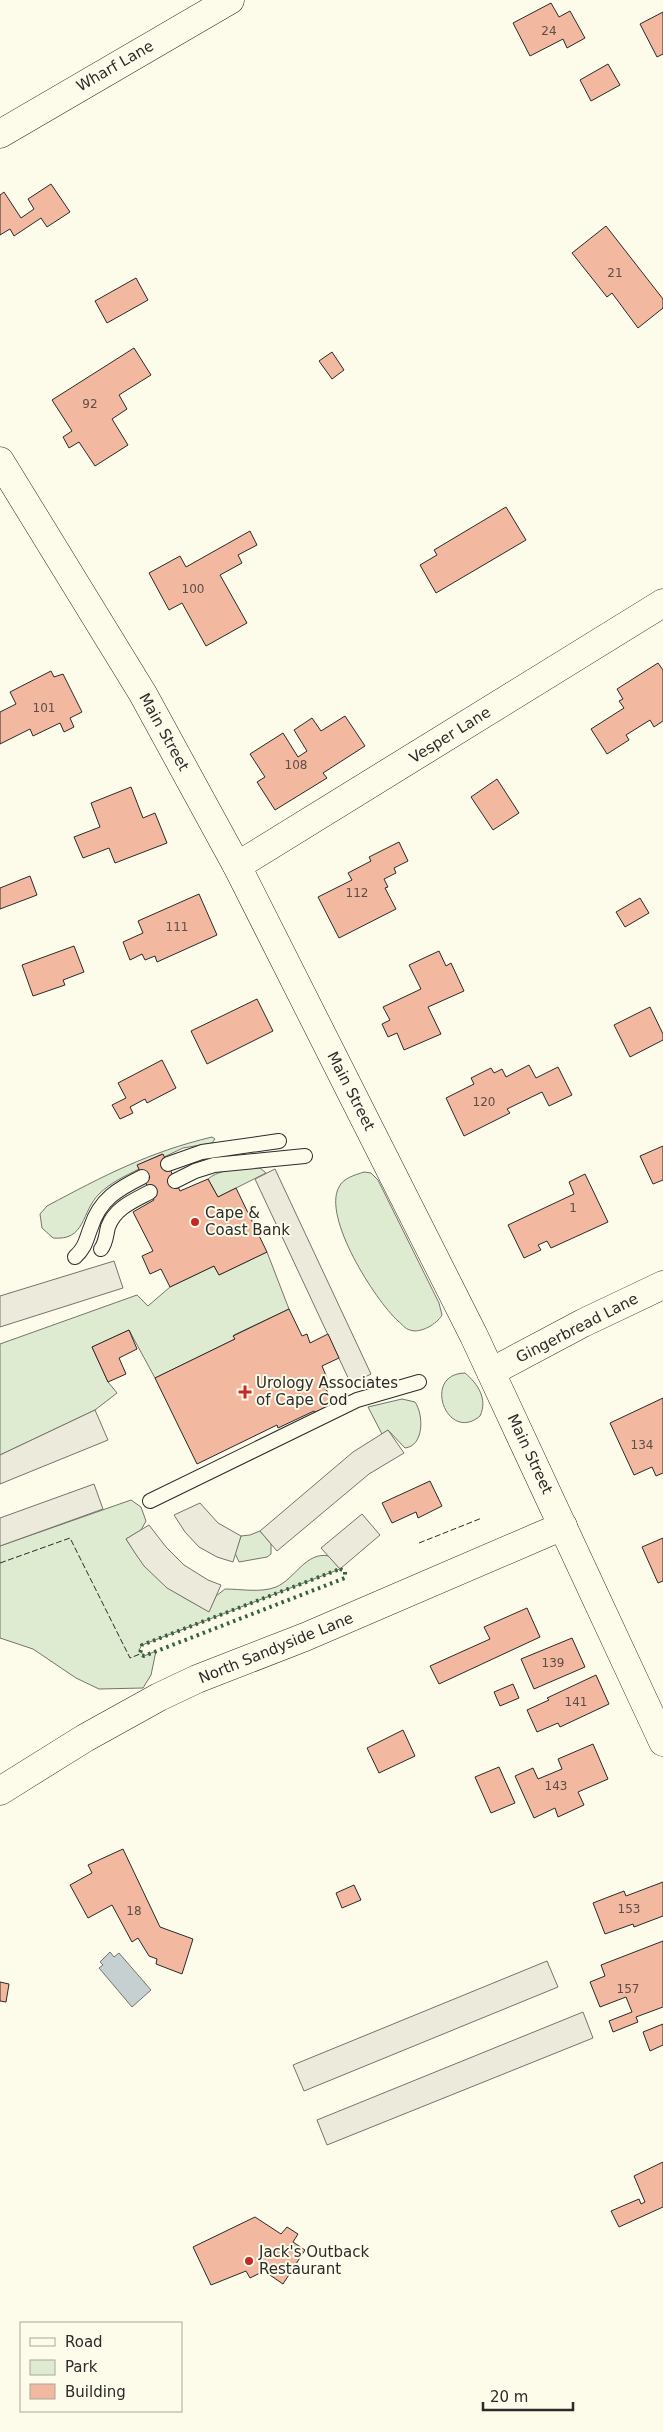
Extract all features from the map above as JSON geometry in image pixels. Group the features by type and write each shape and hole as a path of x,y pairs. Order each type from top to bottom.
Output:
{"street":[{"name":"Wharf Lane","path":"0,134 230,0"},
{"name":"Main Street","path":"0,461 143,694 237,866 491,1372 663,1742"},
{"name":"Vesper Lane","path":"237,866 663,603"},
{"name":"Gingerbread Lane","path":"491,1372 583,1323 663,1285"},
{"name":"North Sandyside Lane","path":"0,1791 84,1738 159,1697 197,1679 305,1637 563,1526"}],"lane":[{"path":"168,1164 202,1152 280,1141"},
{"path":"175,1180 214,1165 305,1156"},
{"path":"75,1257 86,1244 95,1217 109,1196 142,1177"},
{"path":"100,1250 105,1245 109,1224 116,1213 150,1192"},
{"path":"150,1501 356,1400 420,1382"}],"green space":[{"path":"212,1137 215,1139 212,1143 183,1148 164,1157 162,1154 138,1165 139,1169 113,1183 99,1194 93,1201 82,1224 72,1235 64,1238 53,1238 42,1228 40,1214 47,1206 127,1166 168,1150"},
{"path":"260,1168 266,1173 218,1197 208,1179 229,1170"},
{"path":"364,1172 371,1173 378,1180 439,1303 442,1315 440,1318 432,1325 419,1331 407,1329 388,1310 365,1277 344,1237 338,1218 336,1201 339,1187 346,1179"},
{"path":"267,1252 289,1309 234,1335 235,1339 155,1378 129,1330 92,1347 108,1382 117,1393 95,1410 0,1455 0,1344 137,1295 148,1306 170,1287 214,1266 219,1275"},
{"path":"465,1373 478,1387 483,1404 480,1416 468,1422 458,1421 449,1415 444,1405 442,1394 444,1384 452,1376"},
{"path":"402,1399 415,1402 421,1422 416,1442 405,1448 388,1430 382,1434 368,1407"},
{"path":"131,1500 141,1507 146,1521 141,1530 126,1539 135,1552 162,1582 209,1611 216,1596 225,1589 257,1590 276,1587 314,1558 329,1556 340,1569 142,1645 139,1650 144,1656 156,1651 151,1675 143,1688 99,1689 76,1678 33,1649 0,1638 0,1546"},
{"path":"260,1531 271,1544 271,1554 267,1557 239,1562 235,1553 241,1536"}],"shaded area":[{"path":"275,1169 371,1374 351,1384 255,1179"},
{"path":"114,1261 123,1288 0,1327 0,1296"},
{"path":"95,1410 108,1440 0,1484 0,1455"},
{"path":"388,1430 404,1453 369,1474 277,1551 260,1531 353,1452"},
{"path":"94,1484 103,1509 0,1546 0,1518"},
{"path":"200,1503 218,1523 241,1536 233,1562 217,1557 199,1547 185,1532 174,1515"},
{"path":"362,1514 380,1535 340,1569 321,1548"},
{"path":"149,1525 166,1547 184,1565 208,1580 221,1585 209,1612 167,1588 144,1566 135,1553 126,1539"},
{"path":"110,1952 114,1957 119,1953 151,1990 132,2007 99,1968 103,1965 100,1962"},
{"path":"547,1961 558,1987 304,2091 293,2065"},
{"path":"583,2012 593,2038 327,2145 317,2120"}],"building":[{"path":"551,3 559,17 570,11 585,38 567,48 563,39 530,56 513,23"},
{"path":"663,12 663,54 657,57 640,24"},
{"path":"608,64 620,85 591,101 580,80"},
{"path":"51,184 70,212 47,227 41,218 14,236 10,229 0,235 0,195 4,192 21,218 34,209 28,199"},
{"path":"606,226 663,299 663,308 638,328 612,293 607,297 572,253"},
{"path":"136,278 148,300 107,323 95,301"},
{"path":"134,348 151,375 119,395 127,409 112,419 128,445 95,466 79,442 69,448 63,437 72,431 52,400"},
{"path":"332,352 344,370 332,379 319,361"},
{"path":"506,507 526,540 436,593 420,565 437,555 434,550"},
{"path":"250,531 257,545 238,555 242,563 220,575 247,623 206,646 182,603 169,610 149,573 180,556 186,567"},
{"path":"658,663 663,670 663,721 654,727 650,720 626,735 629,740 607,754 591,729 624,708 619,701 623,699 617,689"},
{"path":"51,671 54,677 63,674 82,712 70,718 74,727 64,732 60,723 33,736 30,729 0,744 0,712 16,704 10,692"},
{"path":"345,716 365,746 323,773 327,778 275,810 257,782 265,777 250,754 283,733 298,757 307,751 294,730 312,718 321,731"},
{"path":"497,779 519,813 493,830 471,797"},
{"path":"131,787 143,818 155,813 167,843 115,863 109,848 83,858 74,837 100,827 91,803"},
{"path":"399,842 408,861 394,868 396,873 384,879 388,887 385,888 396,909 339,938 318,897 352,880 348,873 371,861 369,857"},
{"path":"30,876 37,895 0,909 0,888"},
{"path":"199,894 217,935 157,962 155,956 145,960 142,954 130,960 123,942 143,933 138,921"},
{"path":"640,898 649,913 625,927 616,912"},
{"path":"74,946 84,972 63,980 65,985 33,996 22,965"},
{"path":"439,951 446,966 451,963 464,991 428,1007 441,1034 404,1050 397,1033 388,1037 382,1024 390,1020 383,1007 421,989 409,965"},
{"path":"257,999 273,1031 207,1064 191,1031"},
{"path":"650,1007 663,1034 663,1040 630,1057 614,1025"},
{"path":"162,1060 176,1088 147,1103 145,1099 130,1107 133,1113 120,1119 112,1105 126,1098 118,1083"},
{"path":"529,1065 536,1078 558,1067 572,1095 549,1106 542,1092 507,1109 510,1113 464,1136 446,1098 474,1084 471,1078 491,1068 494,1073 502,1069 506,1077"},
{"path":"663,1146 663,1180 653,1184 640,1156"},
{"name":"Cape & Coast Bank","path":"163,1154 180,1191 208,1179 218,1197 236,1188 267,1252 219,1275 214,1266 170,1287 161,1269 150,1274 142,1256 153,1251 133,1212 154,1200 137,1165"},
{"path":"585,1174 608,1222 551,1248 547,1241 538,1245 541,1250 524,1258 508,1225 574,1194 569,1182"},
{"name":"Urology Associates of Cape Cod","path":"289,1309 302,1336 307,1334 310,1343 328,1334 339,1358 322,1366 327,1378 322,1381 333,1403 330,1405 332,1410 318,1417 314,1411 278,1428 277,1425 197,1464 155,1378 235,1339 233,1336"},
{"path":"129,1330 137,1349 119,1358 126,1374 108,1382 92,1347"},
{"path":"663,1398 663,1473 656,1476 652,1467 634,1475 610,1423"},
{"path":"430,1481 442,1506 418,1518 416,1512 392,1523 382,1503"},
{"path":"663,1538 663,1581 658,1583 642,1547"},
{"path":"527,1608 540,1637 439,1684 430,1666 490,1639 484,1627"},
{"path":"572,1638 585,1667 534,1689 521,1659"},
{"path":"596,1675 609,1704 560,1727 558,1723 537,1732 527,1710 549,1700 547,1698"},
{"path":"513,1684 519,1698 500,1706 494,1692"},
{"path":"403,1730 415,1756 379,1773 367,1748"},
{"path":"593,1744 608,1779 578,1792 584,1805 558,1817 555,1808 534,1818 515,1776 533,1768 538,1779 562,1769 558,1759"},
{"path":"499,1767 515,1803 491,1813 475,1777"},
{"path":"123,1849 160,1927 193,1939 182,1974 156,1964 157,1959 149,1956 138,1938 132,1942 112,1905 88,1918 70,1885 92,1873 88,1865"},
{"path":"663,1882 663,1916 634,1927 633,1924 605,1934 593,1903 624,1891 626,1896"},
{"path":"354,1885 361,1900 342,1908 336,1893"},
{"path":"663,1941 663,2007 636,2017 638,2022 613,2032 609,2021 632,2012 626,1997 600,2007 590,1982 605,1976 601,1965"},
{"path":"0,1982 9,1984 6,2002 0,2001"},
{"path":"663,2024 663,2045 650,2051 643,2032"},
{"path":"663,2162 663,2207 619,2227 611,2211 639,2199 641,2204 645,2202 634,2176"},
{"name":"Jack's Outback Restaurant","path":"255,2217 281,2234 287,2227 298,2234 293,2242 305,2250 283,2284 264,2271 250,2278 246,2271 211,2285 193,2247"}],"hedge":[{"path":"340,1569 345,1571 345,1578 144,1656 140,1654 142,1645 340,1569"}],"fence":[{"path":"419,1543 482,1518"},
{"path":"0,1563 70,1538 130,1658 140,1654"}],"place":[{"name":"Cape & Coast Bank","path":"195,1222"},
{"name":"Urology Associates of Cape Cod","path":"245,1392"},
{"name":"Jack's Outback Restaurant","path":"249,2261"}]}
